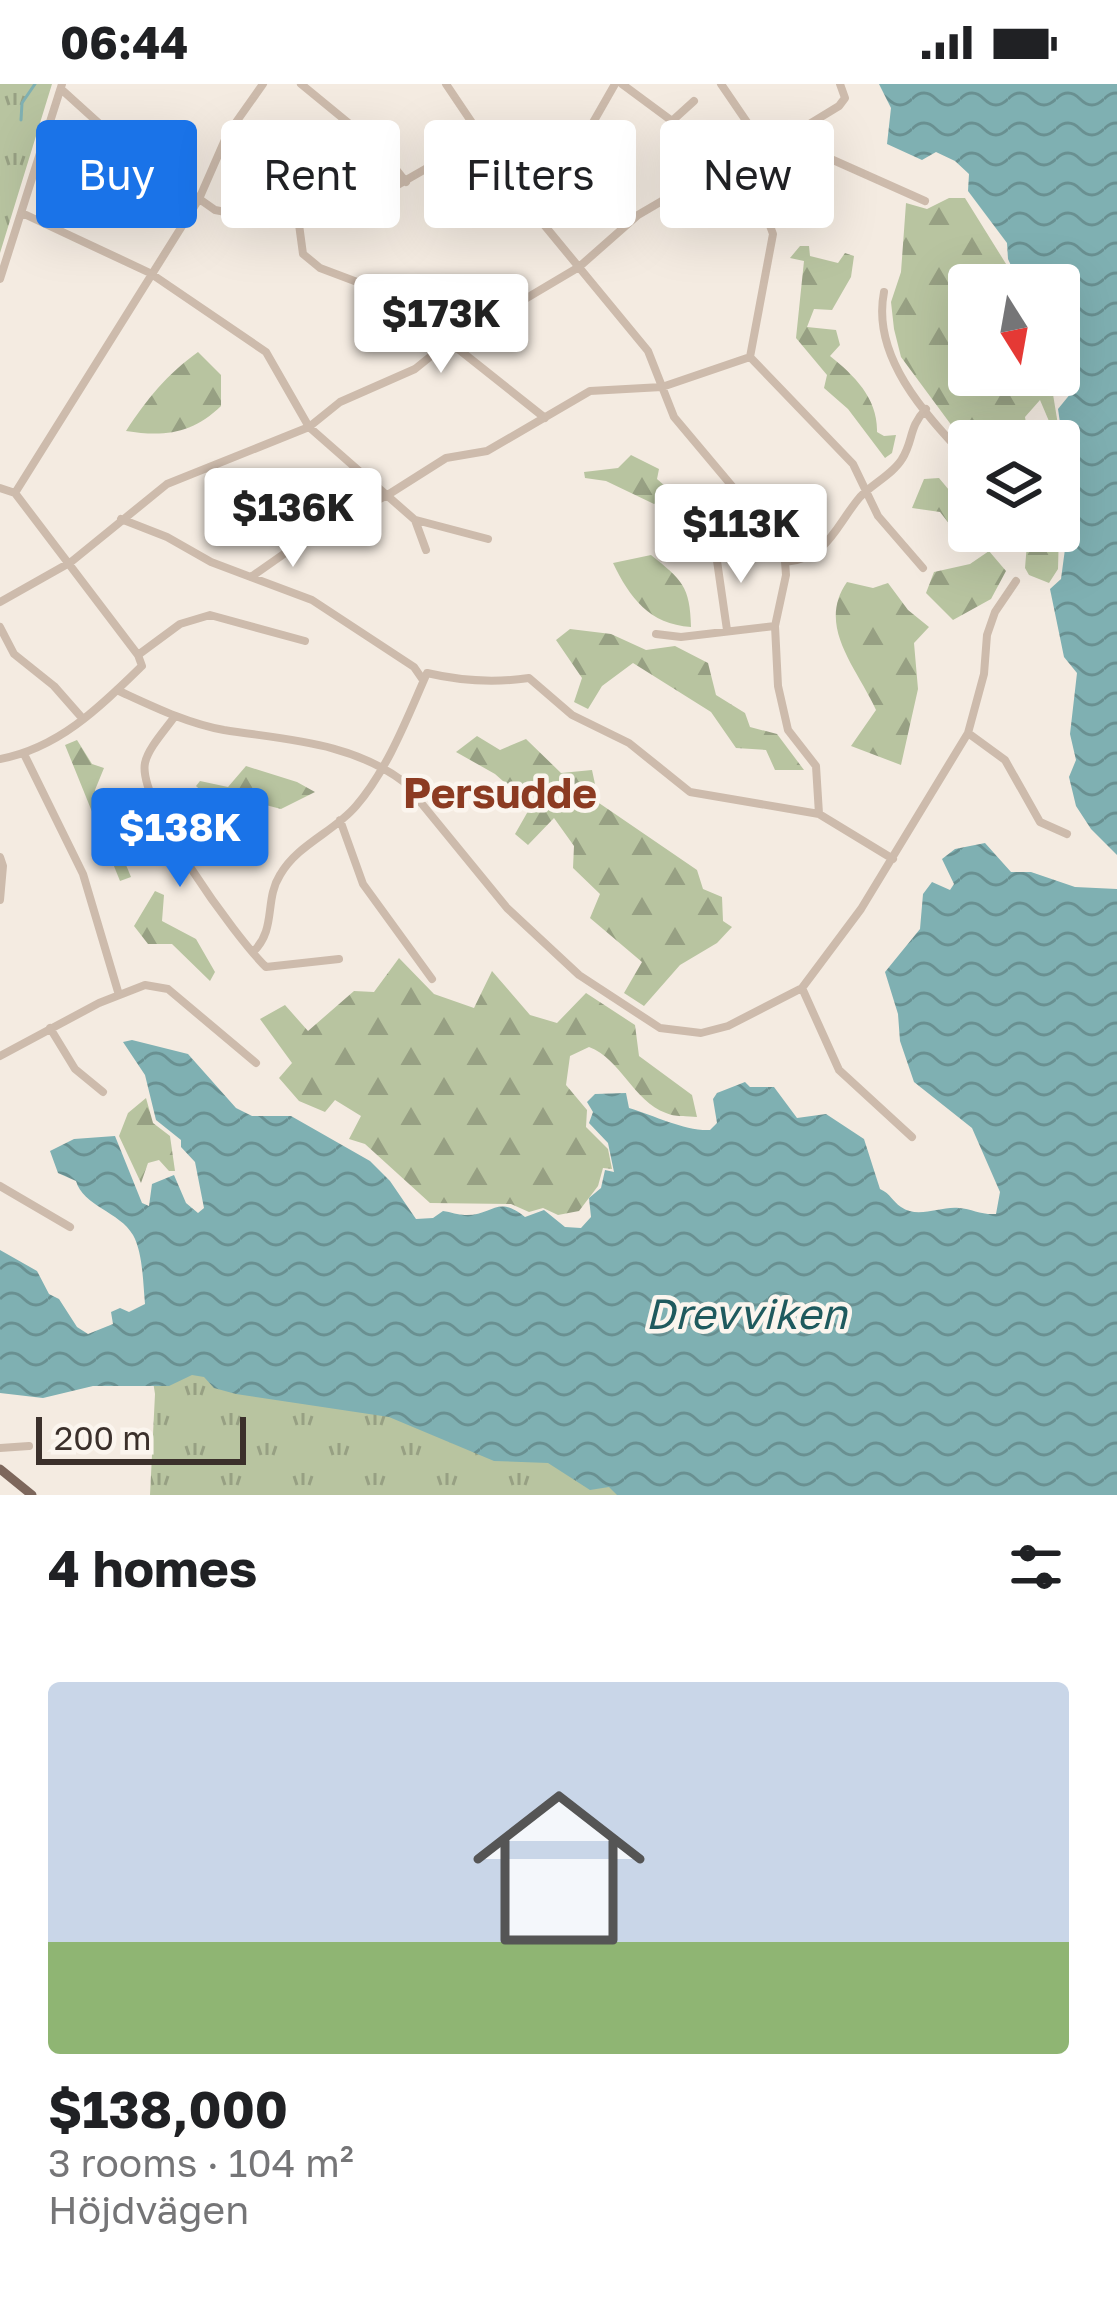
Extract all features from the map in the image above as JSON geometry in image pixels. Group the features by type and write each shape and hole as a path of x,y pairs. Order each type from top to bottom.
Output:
{"main road":[{"path":"0,1473 23,1495"},
{"path":"0,1473 32,1495"}],"street":[{"path":"15,493 199,199 227,135 263,84"},
{"path":"302,84 379,148 406,182"},
{"path":"446,84 472,120"},
{"path":"596,120 619,84 673,121 694,101"},
{"path":"722,84 746,120"},
{"path":"812,120 845,98 840,84"},
{"path":"0,279 62,87 124,146 221,211"},
{"path":"834,160 925,201"},
{"path":"400,185 424,171"},
{"path":"0,602 71,562 167,484 309,428 340,402 415,369 579,267 638,215 660,202"},
{"path":"22,213 150,273 266,352 309,428 415,520 488,538"},
{"path":"299,228 303,254 320,268 389,294 545,418"},
{"path":"547,228 648,351 674,417 691,440 784,548 787,575 775,626 778,686 788,730 816,766 819,814"},
{"path":"750,357 771,228"},
{"path":"884,292 885,347 899,373 948,436"},
{"path":"251,578 321,528 386,496 446,458 487,451 590,391 662,387 750,357"},
{"path":"750,357 853,464 878,516 923,568"},
{"path":"785,562 801,561 828,544 865,493 902,459 912,424 926,409"},
{"path":"0,488 15,493 71,562 142,666 47,745 0,759"},
{"path":"120,518 251,578 312,600 425,677 501,682 529,678 572,715 628,743 690,791 819,814 893,859"},
{"path":"415,520 426,550"},
{"path":"716,547 727,631"},
{"path":"117,690 175,716 220,729 353,753 382,766 404,782 507,908 579,975 661,1028 701,1034 728,1026 802,988 893,859 968,733 984,674 987,635 995,612 1016,581"},
{"path":"138,655 180,624 210,615 305,641"},
{"path":"656,634 681,637 775,626"},
{"path":"0,627 14,654 54,686 83,719"},
{"path":"253,952 271,924 276,880 290,860 356,807 382,766 425,677"},
{"path":"175,716 145,761 148,794 205,889 266,967 338,959"},
{"path":"968,733 1005,760 1040,822 1067,834"},
{"path":"24,754 82,874 119,995"},
{"path":"340,820 363,884 433,979"},
{"path":"0,857 0,900"},
{"path":"0,1056 145,985 168,989 256,1064"},
{"path":"802,988 839,1070 912,1137"},
{"path":"50,1028 75,1069 103,1092"},
{"path":"0,1186 70,1227"},
{"path":"0,1448 29,1446"}],"green space":[{"path":"0,84 52,84 41,120 36,120 36,136 0,253"},
{"path":"949,198 965,198 1006,264 948,264 948,396 1053,396 1057,420 1048,420 1040,400 1026,420 948,421 901,357 891,302 901,272 906,203 927,209"},
{"path":"800,246 809,246 810,256 838,263 845,253 854,256 851,277 832,310 814,309 807,327 836,330 840,345 830,356 863,389 874,409 877,432 896,435 892,453 885,458 848,409 824,388 827,375 796,338 804,261 790,258"},
{"path":"198,352 221,375 221,406 199,423 177,431 126,431 158,388"},
{"path":"631,455 659,469 657,479 673,493 654,504 606,481 585,478 584,472 618,468"},
{"path":"939,478 948,489 948,522 940,512 912,508 924,479"},
{"path":"990,552 1006,571 991,599 953,620 926,593 934,572 970,564"},
{"path":"1026,552 1058,552 1058,569 1049,583 1029,575"},
{"path":"651,555 682,585 691,627 652,615 626,587 613,563"},
{"path":"847,582 873,588 888,583 908,610 929,627 914,643 918,689 901,765 851,746 876,710 838,631 839,598"},
{"path":"570,629 611,634 646,650 675,646 708,663 716,695 745,713 750,727 777,734 804,770 775,770 766,750 736,748 711,712 633,663 602,686 588,709 574,702 582,678 556,640"},
{"path":"477,736 500,750 526,739 561,773 592,770 599,803 697,870 703,889 722,897 723,921 732,927 717,943 680,965 644,1006 624,993 642,962 590,918 600,894 573,868 574,846 554,818 528,845 515,834 531,806 495,774 456,752"},
{"path":"77,740 92,764 104,768 95,790 131,877 120,881 65,745"},
{"path":"246,766 315,792 281,809 258,803 238,825 196,786 200,781 228,787"},
{"path":"155,891 164,895 162,921 196,939 215,972 210,981 172,944 148,944 134,926"},
{"path":"399,958 434,994 474,1008 492,971 530,1015 557,1023 586,993 635,1025 639,1056 692,1095 697,1117 673,1115 655,1107 610,1061 589,1047 570,1056 566,1085 587,1110 586,1127 608,1149 612,1169 603,1168 598,1186 579,1211 558,1215 543,1208 529,1212 511,1204 430,1203 365,1144 349,1139 361,1116 335,1100 325,1112 299,1101 279,1078 292,1063 260,1019 285,1005 308,1031 354,991 374,992"},
{"path":"146,1098 153,1123 170,1136 175,1171 159,1160 148,1163 141,1183 119,1136 128,1113"},
{"path":"147,1343 1117,1495 150,1495 155,1394"}],"water":[{"path":"879,84 1117,84 1117,855 1076,806 1069,777 1076,760 1070,734 1077,673 1064,657 1050,589 1061,579 1065,552 1080,552 1080,420 1060,420 1058,409 1069,396 1080,396 1080,264 1010,264 1007,243 968,191 969,174 936,152 922,160 887,144 891,108"},
{"name":"Drevviken","path":"985,843 1011,872 1031,872 1075,887 1117,889 1117,1495 617,1495 609,1487 590,1490 548,1463 494,1461 389,1417 236,1394 192,1375 169,1386 93,1386 43,1398 0,1393 0,1250 37,1271 49,1294 59,1299 77,1327 88,1334 113,1324 111,1312 120,1308 129,1312 145,1304 141,1259 133,1235 86,1197 76,1181 58,1173 50,1151 74,1139 115,1136 142,1203 149,1206 152,1184 174,1175 186,1203 198,1213 204,1208 195,1162 181,1147 181,1140 156,1120 145,1075 123,1042 132,1040 188,1054 236,1108 252,1116 291,1116 370,1161 416,1219 433,1218 443,1211 462,1215 508,1207 525,1217 544,1210 565,1227 581,1228 591,1217 589,1198 601,1188 605,1170 614,1172 608,1143 589,1123 593,1112 587,1102 595,1094 626,1093 629,1108 680,1126 710,1130 717,1123 713,1099 717,1093 745,1082 750,1087 774,1087 797,1118 826,1114 864,1139 880,1189 901,1207 915,1212 959,1208 996,1214 1000,1192 972,1128 914,1082 885,972 920,929 923,894 932,882 950,890 954,884 942,859 955,849"}],"waterway":[{"path":"21,120 22,103 35,84"}],"district":[{"name":"Persudde","path":"500,792"}]}
